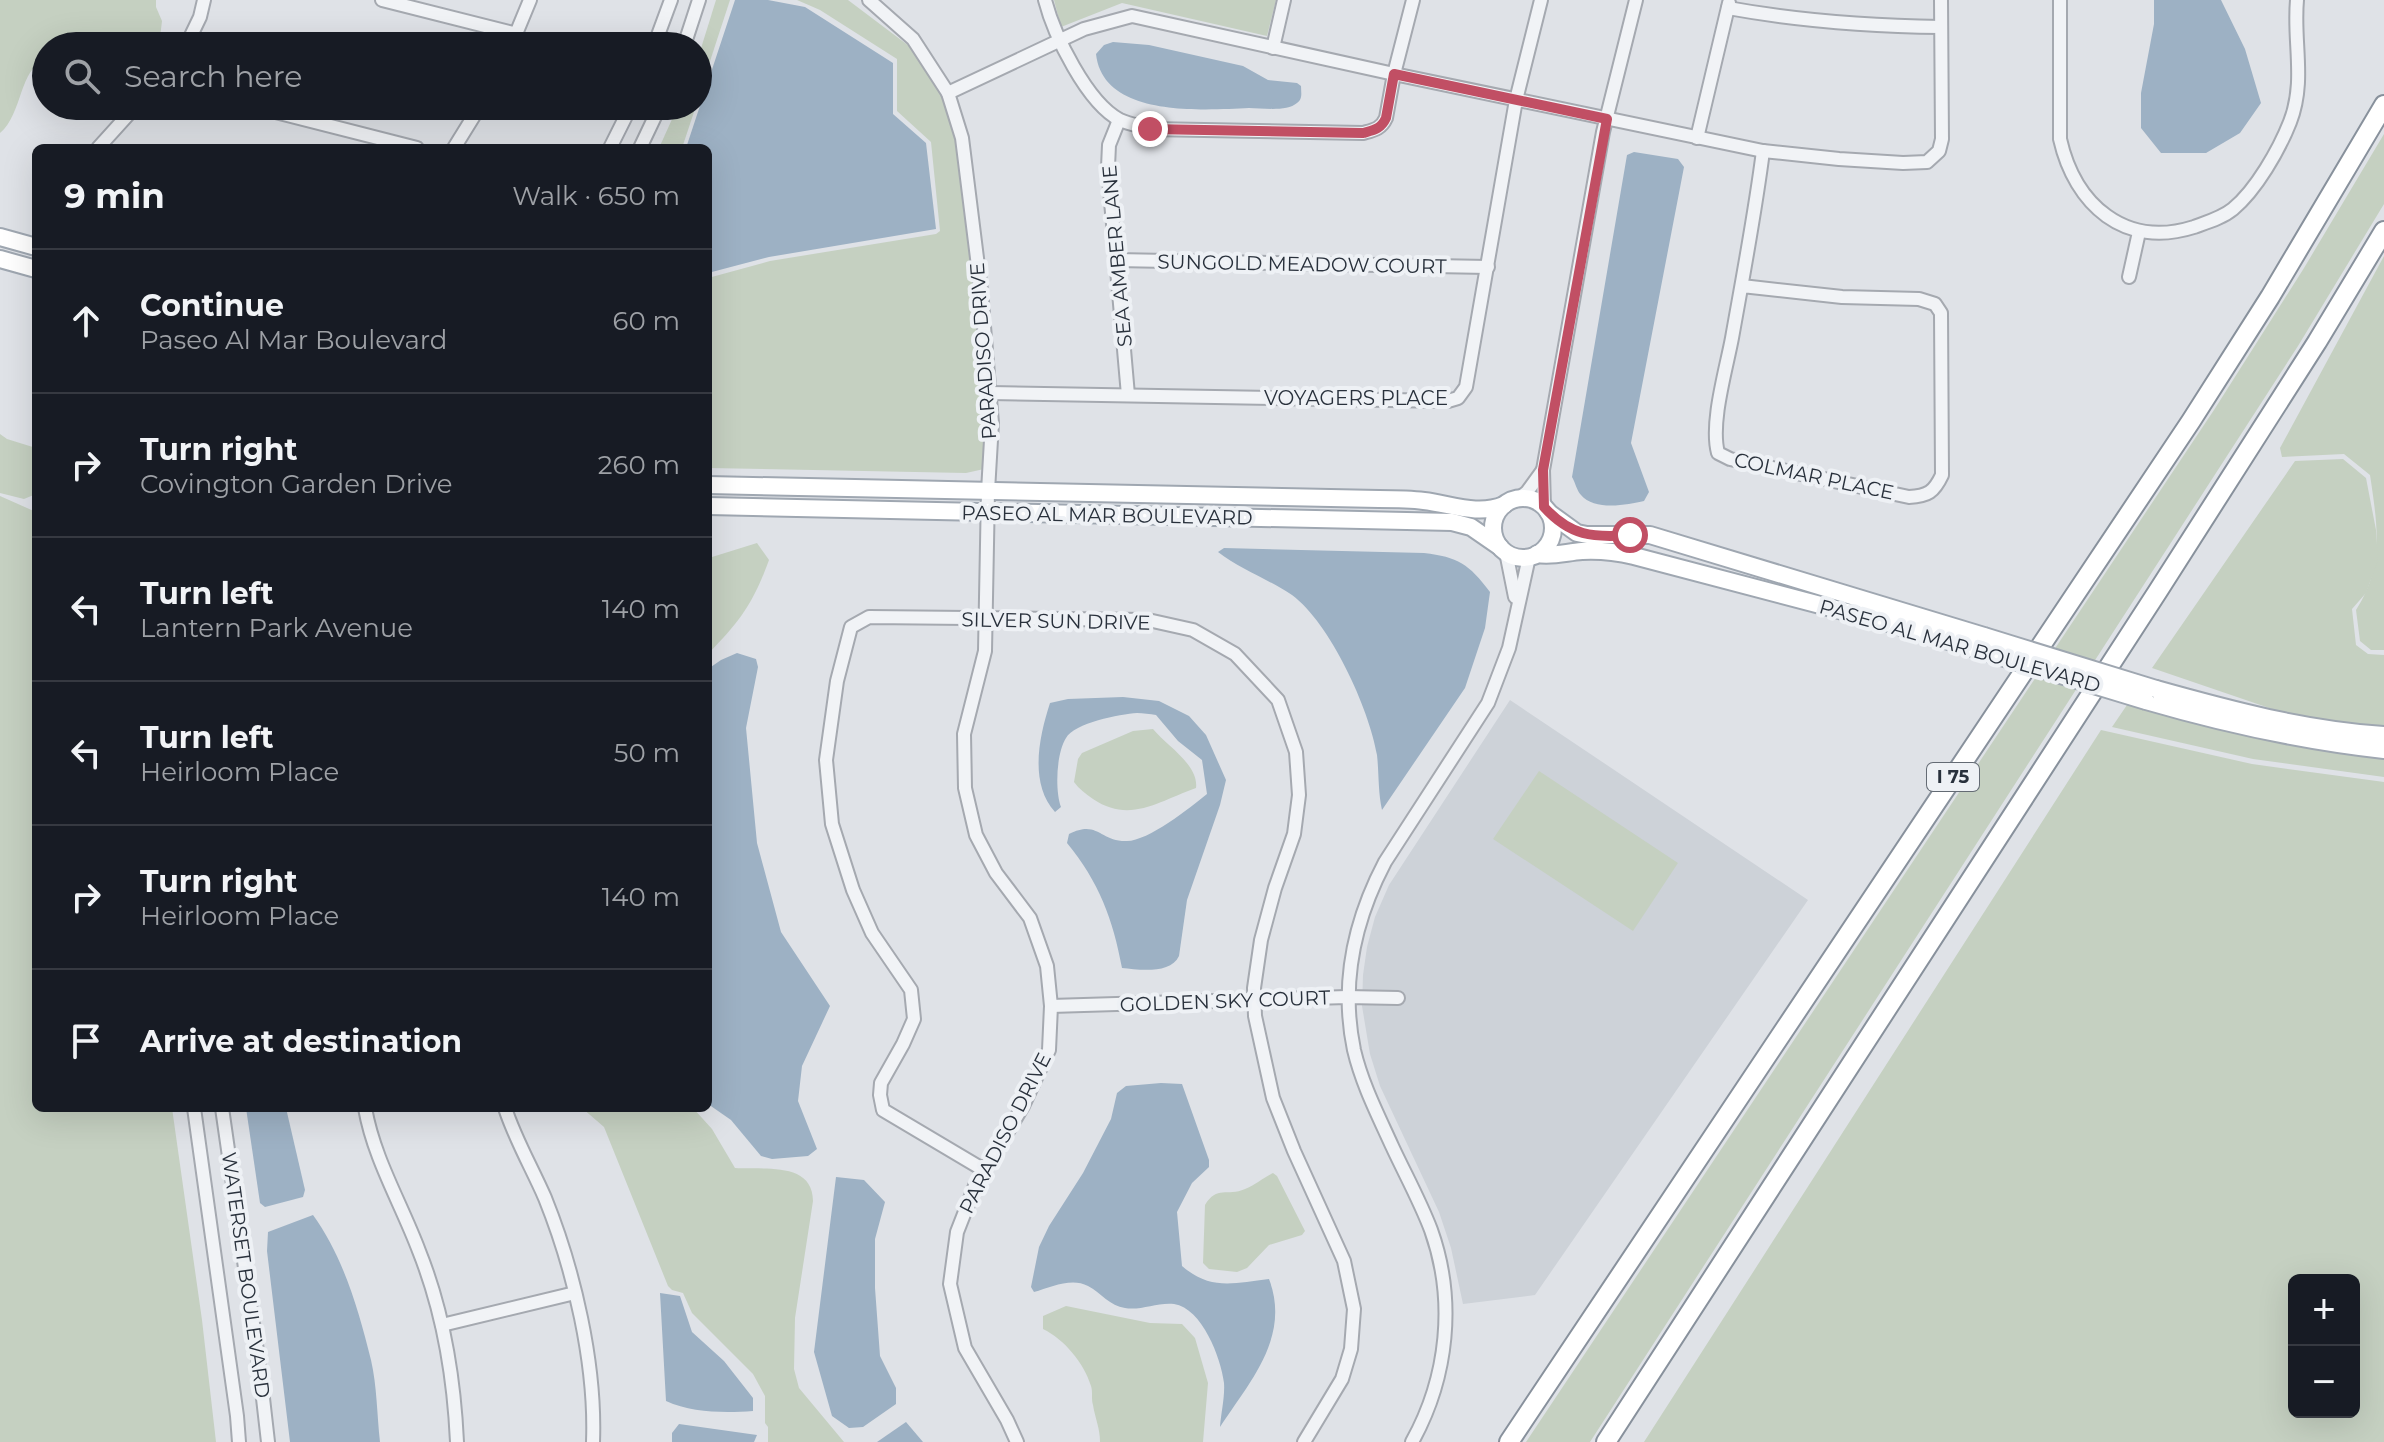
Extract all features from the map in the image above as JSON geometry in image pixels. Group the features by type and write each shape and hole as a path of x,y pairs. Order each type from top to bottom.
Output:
{"highway":[{"name":"I 75","path":"1509,1442 2191,421 2270,297 2384,105"},
{"path":"1606,1442 2158,591 2384,231"}],"main road":[{"path":"0,237 32,246"},
{"path":"0,259 32,268"},
{"name":"PASEO AL MAR BOULEVARD","path":"712,485 1379,499 1425,501 1480,510 1494,509 1511,502"},
{"path":"1532,500 1546,509 1552,521 1552,536 1545,548 1533,556 1513,556 1503,549 1494,534 1493,525 1498,512 1511,502 1532,500"},
{"name":"PASEO AL MAR BOULEVARD","path":"712,506 1452,522 1471,527 1503,549"},
{"name":"PASEO AL MAR BOULEVARD","path":"1546,509 1577,533 1599,537 1650,535 1888,607 2265,733 2384,750"},
{"name":"PASEO AL MAR BOULEVARD","path":"1533,556 1586,551 1618,552 2177,702 2384,735"}],"street":[{"path":"193,32 204,0"},
{"path":"382,0 488,32"},
{"path":"517,32 530,0"},
{"path":"659,32 671,0"},
{"path":"689,32 699,0"},
{"name":"PARADISO DRIVE","path":"871,0 913,39 948,93 962,138 981,290 992,423 985,651 964,734 965,788 976,835 996,873 1030,918 1047,966 1051,1006 1049,1050 1023,1106 975,1186 957,1232 950,1284 965,1348 1017,1442"},
{"path":"1045,0 1060,39 1083,82 1119,120 1150,129 1363,133 1377,129 1386,118 1413,0"},
{"path":"1273,48 1284,0"},
{"name":"VOYAGERS PLACE","path":"990,393 1448,401 1458,398 1466,387 1516,100 1541,0"},
{"path":"1546,509 1543,470 1607,119 1636,0"},
{"path":"948,93 1060,39 1132,16 1763,151 1839,159 1927,162 1939,151 1942,139 1941,0"},
{"path":"2060,0 2060,139 2065,160 2092,204 2113,221 2139,232 2178,232 2216,220 2247,196 2290,122 2297,96 2300,82 2297,0"},
{"path":"1697,138 1729,4 1819,22 1941,27"},
{"path":"102,144 123,120"},
{"path":"307,120 401,144"},
{"path":"456,144 471,120"},
{"path":"612,144 624,120"},
{"path":"642,144 653,120"},
{"name":"SEA AMBER LANE","path":"1119,120 1109,145 1108,167 1128,395"},
{"name":"COLMAR PLACE","path":"1742,286 1842,297 1919,299 1935,304 1941,313 1942,475 1935,489 1926,496 1909,497 1730,459 1718,453 1714,438 1742,286 1755,218 1763,151"},
{"path":"2129,277 2139,232"},
{"name":"SUNGOLD MEADOW COURT","path":"1116,260 1488,267"},
{"path":"1511,502 1527,492 1543,470"},
{"path":"1503,549 1516,608"},
{"path":"1412,1442 1429,1405 1443,1354 1446,1301 1430,1228 1358,1066 1347,997 1352,949 1362,911 1385,862 1488,703 1507,657 1516,608 1533,556"},
{"name":"SILVER SUN DRIVE","path":"984,1170 883,1110 881,1083 914,1019 911,990 872,933 853,890 832,824 826,760 837,681 851,627 869,617 1148,620 1193,630 1235,654 1278,700 1296,752 1299,795 1294,834 1261,940 1254,988 1255,1016 1273,1098 1344,1261 1354,1309 1351,1349 1342,1379 1304,1442"},
{"name":"GOLDEN SKY COURT","path":"1051,1006 1398,998"},
{"name":"WATERSET BOULEVARD","path":"195,1112 239,1442"},
{"name":"WATERSET BOULEVARD","path":"223,1112 268,1442"},
{"path":"366,1112 368,1128 388,1183 419,1251 442,1325 457,1442"},
{"path":"507,1112 545,1198 575,1293 586,1346 593,1442"},
{"path":"442,1325 575,1293"}],"shaded area":[{"path":"1510,700 1808,900 1535,1295 1463,1304 1451,1248 1439,1212 1380,1086 1370,1054 1362,1006 1363,975 1375,917 1389,885"}],"green space":[{"path":"0,0 156,0 162,21 161,32 32,32 32,71 13,115 0,133"},
{"path":"716,0 730,0 712,55 712,32 706,32"},
{"path":"797,0 848,0 913,49 944,100 957,140 976,291 987,423 984,469 966,473 712,468 712,277 770,261 940,231 931,142 897,111 897,59 820,10"},
{"path":"1054,0 1276,0 1267,36 1122,3 1061,27"},
{"path":"672,120 691,120 683,144 661,144"},
{"path":"2384,134 2384,204 2298,346 1590,1442 1526,1442 2214,410"},
{"path":"2384,256 2384,650 2371,650 2360,641 2356,610 2365,594 2375,562 2375,512 2370,475 2344,454 2282,457 2280,448"},
{"path":"0,434 32,447 32,496 24,499 0,493"},
{"path":"2343,459 2366,478 2376,530 2378,560 2366,593 2352,609 2356,645 2368,654 2384,655 2384,729 2278,711 2152,668 2295,461"},
{"path":"0,496 32,510 32,1112 173,1112 216,1442 0,1442"},
{"path":"757,543 769,560 744,611 712,650 712,557"},
{"path":"2129,702 2238,733 2305,747 2384,758 2384,777 2253,759 2112,727"},
{"path":"1153,729 1193,771 1196,788 1144,808 1120,810 1093,799 1074,782 1082,753 1133,731"},
{"path":"2101,730 2252,764 2384,782 2384,1442 1644,1442"},
{"path":"1539,771 1678,863 1633,931 1493,839"},
{"path":"587,1112 697,1112 712,1129 735,1168 784,1170 805,1179 811,1188 813,1201 795,1318 794,1369 799,1388 844,1442 768,1442 765,1396 753,1374 692,1313 683,1293 668,1286 604,1127"},
{"path":"1273,1173 1305,1231 1302,1235 1269,1245 1247,1268 1237,1272 1209,1269 1203,1263 1205,1205 1209,1199 1218,1193 1245,1189"},
{"path":"1066,1306 1150,1323 1182,1324 1195,1338 1208,1383 1203,1442 1100,1442 1092,1388 1084,1369 1066,1345 1043,1329 1043,1316"}],"water":[{"path":"735,0 768,0 805,7 893,63 893,114 926,143 936,229 769,257 712,272 712,144 687,144 695,120 712,120 712,69"},
{"path":"2154,0 2221,0 2245,49 2261,103 2240,133 2206,153 2161,153 2141,128 2141,93 2154,24"},
{"path":"1113,42 1149,45 1243,66 1268,80 1297,83 1301,86 1301,98 1293,106 1274,109 1182,109 1135,100 1116,90 1103,75 1096,54 1104,45"},
{"path":"1634,152 1678,159 1684,167 1631,443 1649,492 1644,501 1602,505 1581,495 1572,477 1627,155"},
{"path":"1224,548 1424,553 1462,564 1490,592 1485,628 1465,688 1382,810 1373,736 1357,691 1333,646 1320,625 1292,595 1218,552"},
{"path":"737,653 756,659 758,667 746,728 757,843 781,932 830,1006 802,1066 798,1101 817,1149 808,1156 772,1159 761,1156 731,1120 712,1107 712,666"},
{"path":"1123,697 1159,701 1189,716 1206,735 1226,780 1187,900 1179,956 1169,966 1154,970 1122,968 1103,902 1088,872 1067,843 1069,834 1086,829 1127,841 1157,830 1207,794 1202,760 1178,741 1156,715 1137,713 1087,724 1066,738 1060,753 1058,772 1061,807 1055,812 1047,800 1039,774 1042,730 1050,703 1068,699"},
{"path":"1182,1084 1209,1160 1209,1167 1192,1183 1177,1212 1182,1266 1213,1282 1269,1279 1274,1300 1275,1320 1264,1358 1220,1427 1224,1388 1219,1361 1201,1324 1184,1308 1174,1304 1131,1309 1120,1307 1088,1286 1075,1282 1034,1292 1031,1287 1039,1247 1111,1119 1117,1093 1126,1086"},
{"path":"247,1112 287,1112 305,1190 303,1197 265,1207 260,1203"},
{"path":"836,1177 864,1180 885,1202 875,1239 875,1288 880,1356 896,1388 896,1404 863,1427 849,1428 832,1416 814,1352"},
{"path":"313,1215 333,1248 361,1322 373,1370 380,1442 290,1442 267,1251 268,1232"},
{"path":"660,1293 680,1296 692,1332 724,1361 753,1398 753,1411 709,1411 666,1401"},
{"path":"906,1422 923,1442 877,1442"},
{"path":"679,1424 757,1435 754,1442 672,1442 672,1433"}],"route":[{"path":"1150,129 1363,133 1383,125 1394,74 1607,119 1543,470 1544,507 1577,533 1599,537 1630,535"}]}
